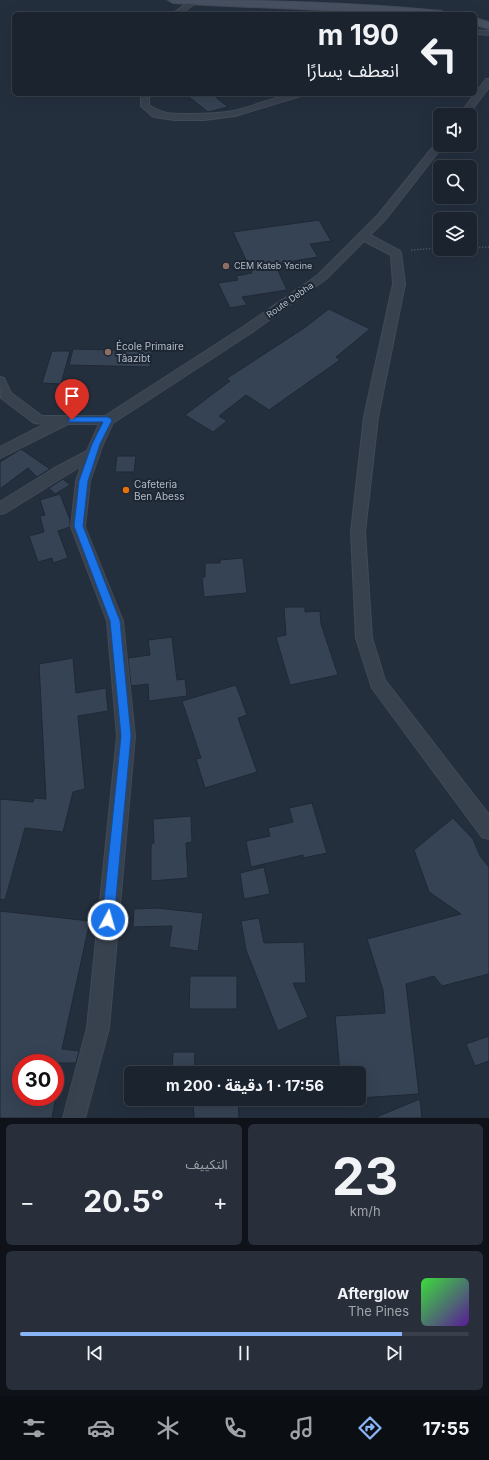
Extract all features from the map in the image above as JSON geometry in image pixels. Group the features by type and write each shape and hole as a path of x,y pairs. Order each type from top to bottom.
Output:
{"street":[{"path":"174,0 194,2 391,8 425,12"},
{"path":"179,12 194,2"},
{"path":"477,22 489,26"},
{"path":"477,32 489,33"},
{"path":"468,108 489,81"},
{"path":"146,96 145,106 155,114 174,117 204,117 235,113 291,96"},
{"name":"Route Debha","path":"108,420 247,330 322,277 382,217 434,152"},
{"path":"363,236 396,253 399,284 371,417 358,532 364,638 378,683 489,830"},
{"path":"0,381 5,395 39,420 108,420 83,481 78,526 115,621 126,736 98,1028 74,1118"},
{"path":"0,453 39,432 72,420"},
{"path":"0,509 58,473 93,454"}],"path":[{"path":"477,248 489,247"},
{"path":"396,253 422,248 433,248"}],"building":[{"path":"188,96 214,96 228,107 208,112"},
{"path":"319,220 331,241 310,244 318,257 275,264 287,290 242,297 247,305 230,308 218,283 238,280 236,276 252,273 233,232"},
{"path":"329,309 370,329 336,357 340,360 269,410 246,395 219,416 227,421 213,432 185,415 230,381 226,379 304,328"},
{"path":"73,349 152,351 150,367 69,365"},
{"path":"52,351 70,351 61,384 42,383"},
{"path":"21,449 50,469 37,477 28,468 0,489 0,462"},
{"path":"117,456 136,456 134,472 115,472"},
{"path":"63,479 70,485 55,494 49,488"},
{"path":"60,494 70,520 70,527 58,531 68,558 53,563 52,558 38,562 29,536 44,532 40,516 45,515 40,500"},
{"path":"243,558 247,593 204,597 202,577 205,577 205,563 220,563 220,560"},
{"path":"284,607 305,607 305,612 320,611 321,624 338,675 290,685 276,637 286,635"},
{"path":"172,637 177,680 185,679 187,696 149,701 148,684 131,686 128,658 150,655 148,640"},
{"path":"73,658 76,693 106,688 108,711 78,716 85,789 73,792 63,832 25,828 5,900 0,899 0,799 33,802 34,798 46,799 39,664"},
{"path":"236,685 247,715 238,718 257,772 205,788 196,759 201,758 182,701"},
{"path":"312,803 327,853 303,858 303,855 251,867 246,841 270,836 268,828 293,822 289,808"},
{"path":"191,816 192,842 186,843 188,878 151,881 151,844 154,843 153,819"},
{"path":"453,818 473,839 480,856 489,867 489,974 442,986 434,976 406,984 419,1094 366,1098 366,1066 339,1066 335,1016 385,1013 383,990 367,939 461,914 429,892 414,850"},
{"path":"264,867 270,894 244,899 240,873"},
{"path":"156,908 203,913 198,951 169,947 172,926 133,927 134,909"},
{"path":"0,911 90,921 62,1049 79,1051 76,1063 64,1063 64,1054 12,1054 12,1106 54,1106 52,1118 0,1118"},
{"path":"259,918 264,943 304,942 306,983 293,983 308,1017 278,1031 246,950 241,921"},
{"path":"190,976 237,976 237,1009 189,1009"},
{"path":"489,1036 489,1061 475,1066 466,1044"},
{"path":"173,1052 195,1052 194,1066 172,1066"},
{"path":"420,1099 422,1118 374,1118"},
{"path":"193,1106 238,1106 239,1118 194,1118"}],"place":[{"name":"CEM Kateb Yacine","path":"226,266"},
{"name":"École Primaire Tâazibt","path":"108,352"},
{"name":"Cafeteria Ben Abess","path":"126,490"}],"route":[{"path":"72,420 108,420 96,444 83,481 78,526 115,621 126,736 108,920"}]}
